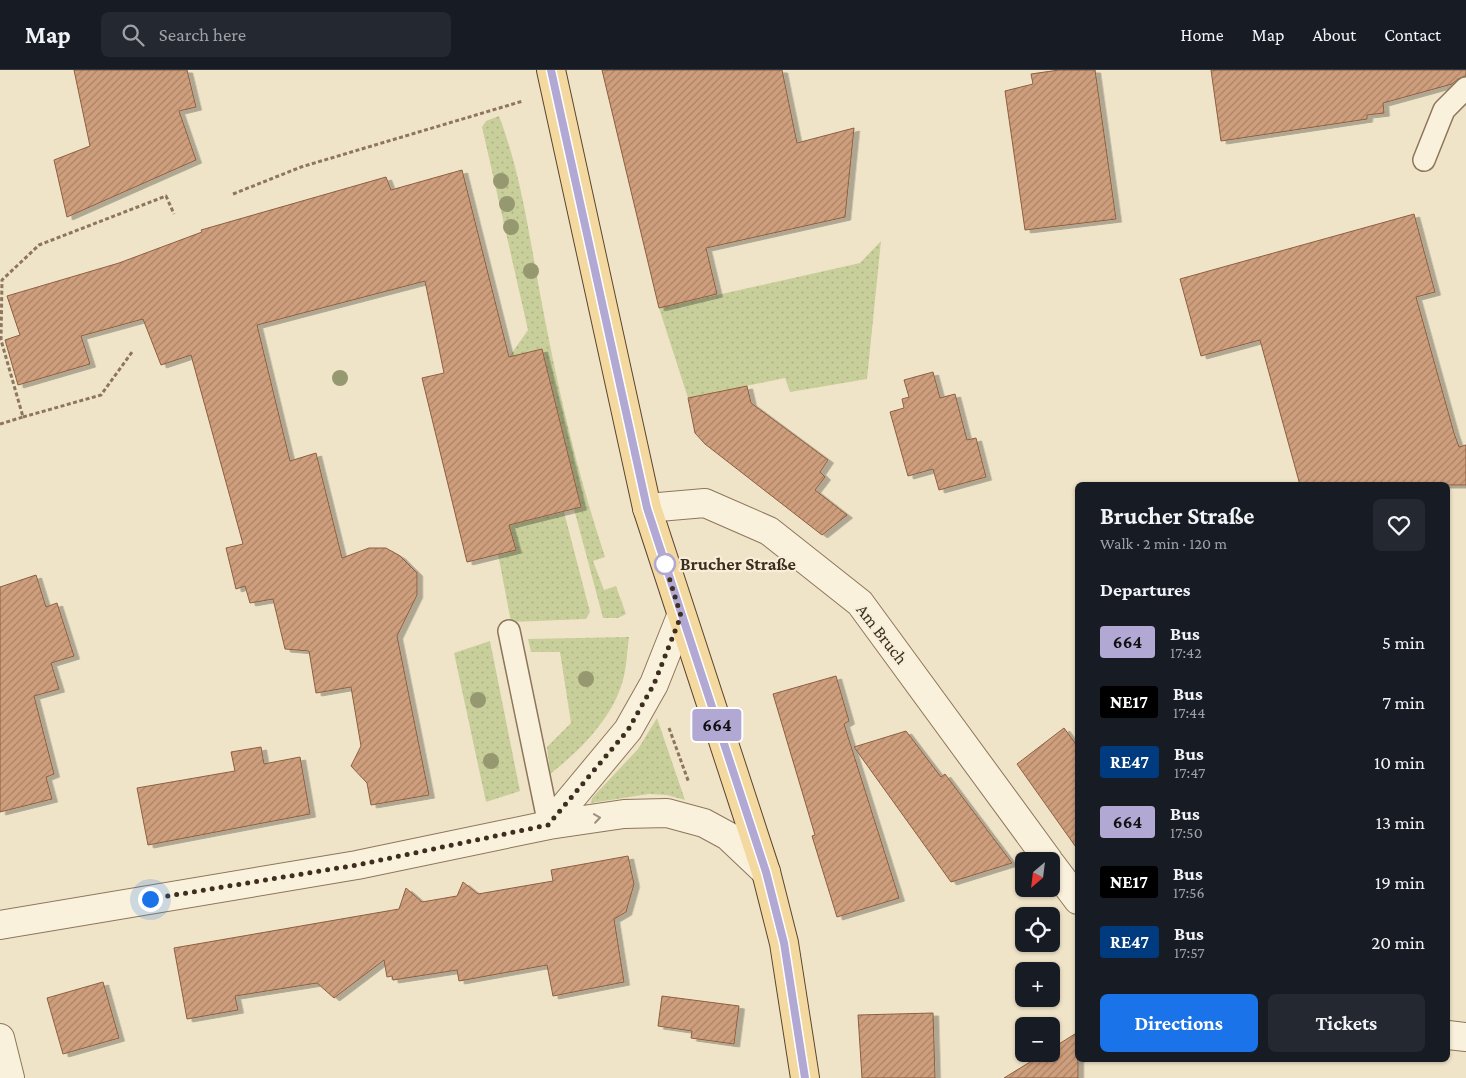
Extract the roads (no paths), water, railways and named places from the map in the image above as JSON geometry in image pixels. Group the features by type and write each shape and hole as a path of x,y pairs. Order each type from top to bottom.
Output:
{"main road":[{"path":"553,81 647,508 766,872 784,943 805,1078"}],"street":[{"name":"Am Bruch","path":"647,508 705,503 768,531 860,603 1043,852"},
{"path":"548,825 628,730 654,684 681,616"},
{"path":"0,925 357,865 548,825 624,814 667,814 704,823 728,836 766,872"},
{"name":"Am Bruch","path":"1060,876 1075,896"},
{"path":"1450,1034 1466,1037"},
{"path":"0,1038 10,1078"}],"lane":[{"path":"1424,160 1444,110 1466,88"},
{"path":"509,631 548,825"}],"place":[{"name":"Brucher Straße","path":"665,564"}]}
